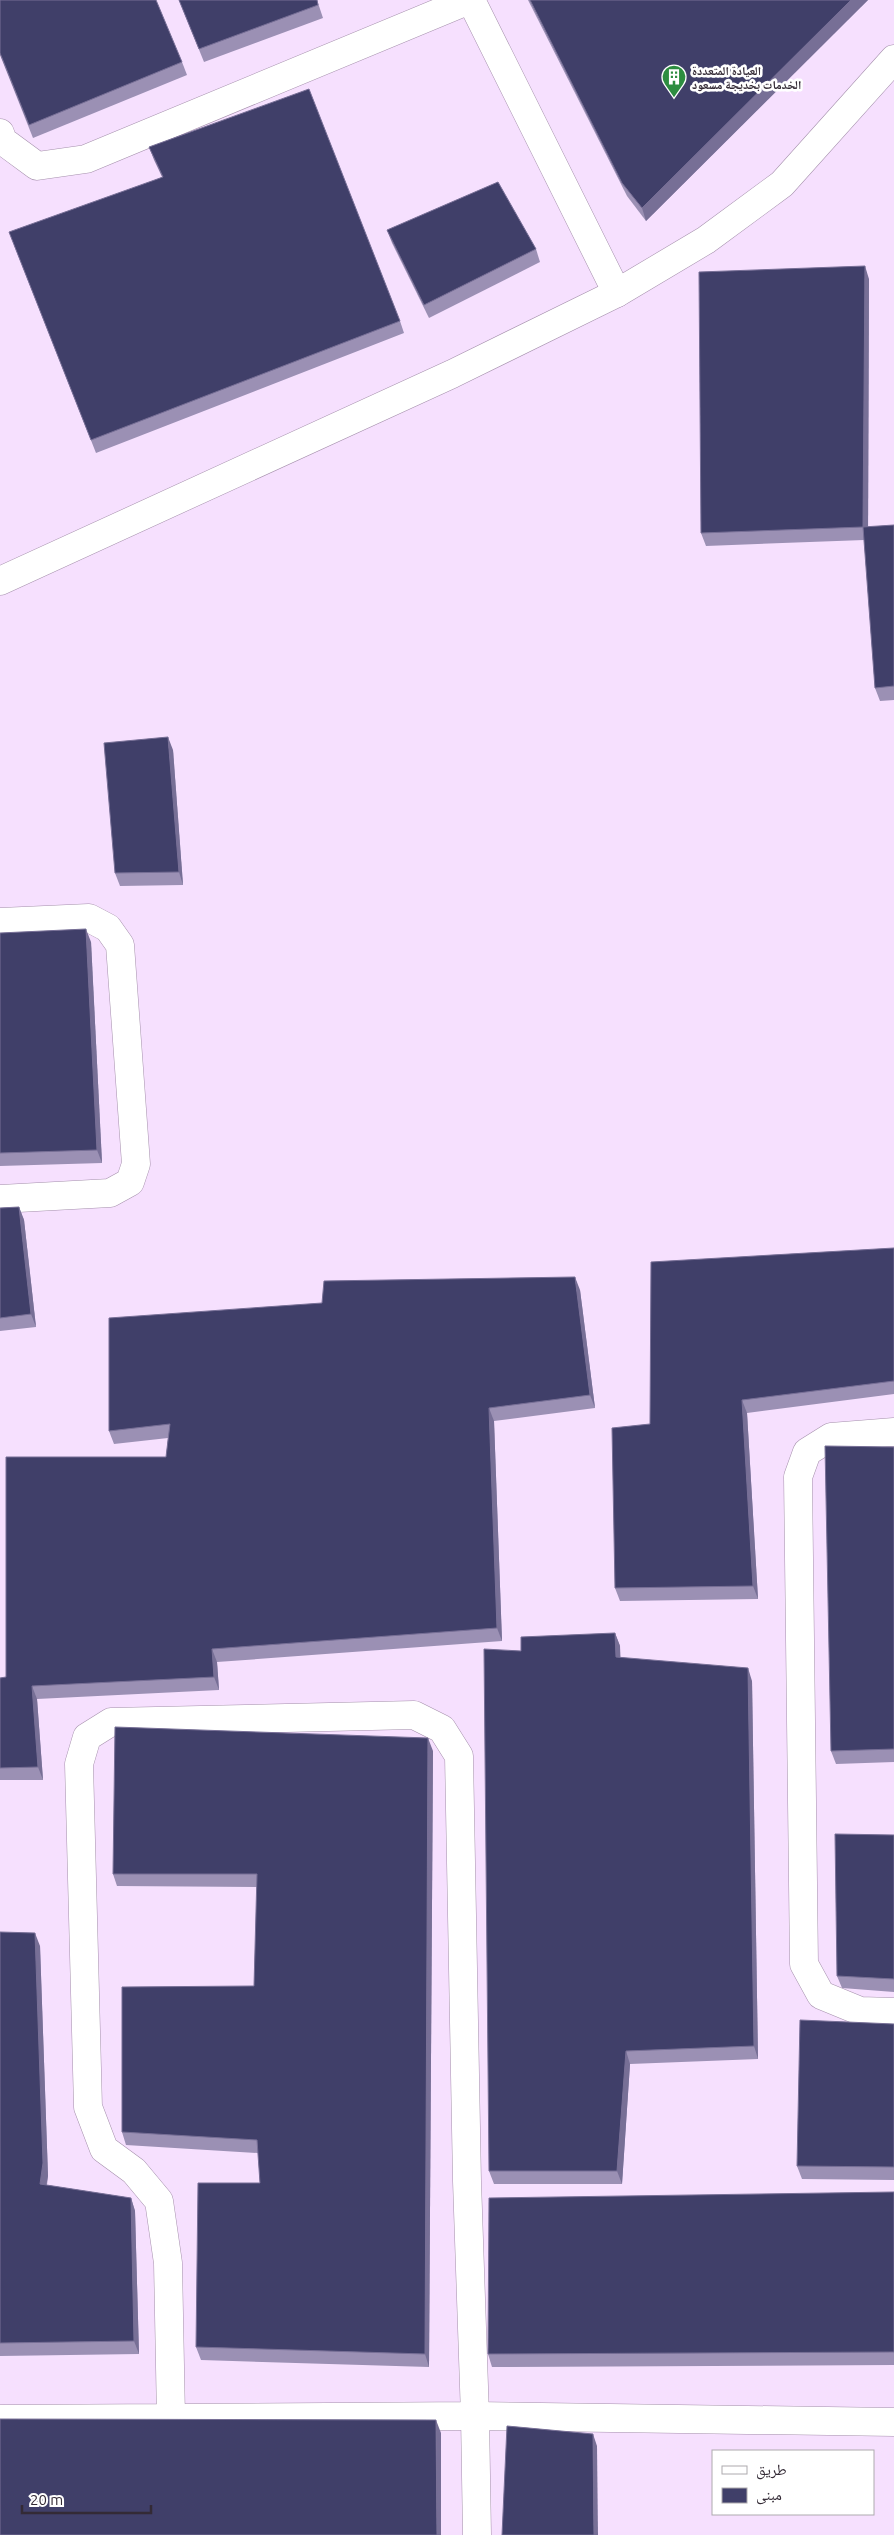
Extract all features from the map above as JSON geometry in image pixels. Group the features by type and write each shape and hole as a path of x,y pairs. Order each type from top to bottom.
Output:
{"street":[{"path":"0,134 3,142 37,166 86,159 470,0 617,293"},
{"path":"0,581 452,374 617,293 706,240 782,184 894,59"},
{"path":"0,922 89,918 108,928 120,945 136,1164 130,1182 110,1193 0,1199"},
{"path":"894,1432 831,1437 807,1452 798,1477 804,1964 821,1995 860,2011 894,2012"},
{"path":"170,2418 168,2263 159,2201 134,2171 104,2149 88,2107 79,1764 87,1737 112,1722 414,1715 442,1729 459,1756 467,2171 477,2535"},
{"path":"0,2419 475,2416 894,2422"}],"building":[{"path":"0,0 156,0 182,62 29,125 0,53"},
{"path":"179,0 317,0 318,5 199,49"},
{"name":"العيادة المتعددة الخدمات بخديجة مسعود","path":"530,0 851,0 642,208 622,183"},
{"path":"309,89 400,321 91,440 9,232 163,177 149,147"},
{"path":"498,182 536,249 424,305 387,230"},
{"path":"865,266 863,527 701,533 699,272"},
{"path":"894,525 894,686 875,688 863,527"},
{"path":"168,737 179,872 115,873 104,743"},
{"path":"86,929 97,1150 0,1153 0,933"},
{"path":"19,1207 31,1314 0,1318 0,1208"},
{"path":"894,1248 894,1381 742,1400 753,1586 615,1588 612,1428 650,1424 651,1262"},
{"path":"575,1277 590,1395 489,1408 497,1628 212,1649 214,1677 32,1686 38,1767 0,1768 0,1678 6,1677 6,1457 166,1457 170,1424 109,1431 109,1318 322,1303 324,1281"},
{"path":"825,1446 894,1447 894,1749 831,1751"},
{"path":"615,1633 616,1657 748,1668 754,2046 626,2051 617,2171 489,2171 484,1649 521,1651 521,1637"},
{"path":"115,1727 428,1738 425,2354 196,2347 198,2183 260,2183 257,2140 122,2132 122,1987 254,1986 257,1874 113,1874"},
{"path":"835,1834 894,1835 894,1979 837,1976"},
{"path":"0,1932 35,1933 43,2163 40,2184 131,2198 134,2341 0,2343"},
{"path":"800,2020 894,2024 894,2167 797,2166"},
{"path":"894,2192 894,2352 488,2354 489,2198"},
{"path":"0,2419 436,2420 437,2535 0,2535"},
{"path":"507,2426 593,2434 594,2535 502,2535"}],"place":[{"name":"العيادة المتعددة الخدمات بخديجة مسعود","path":"674,98"}]}
